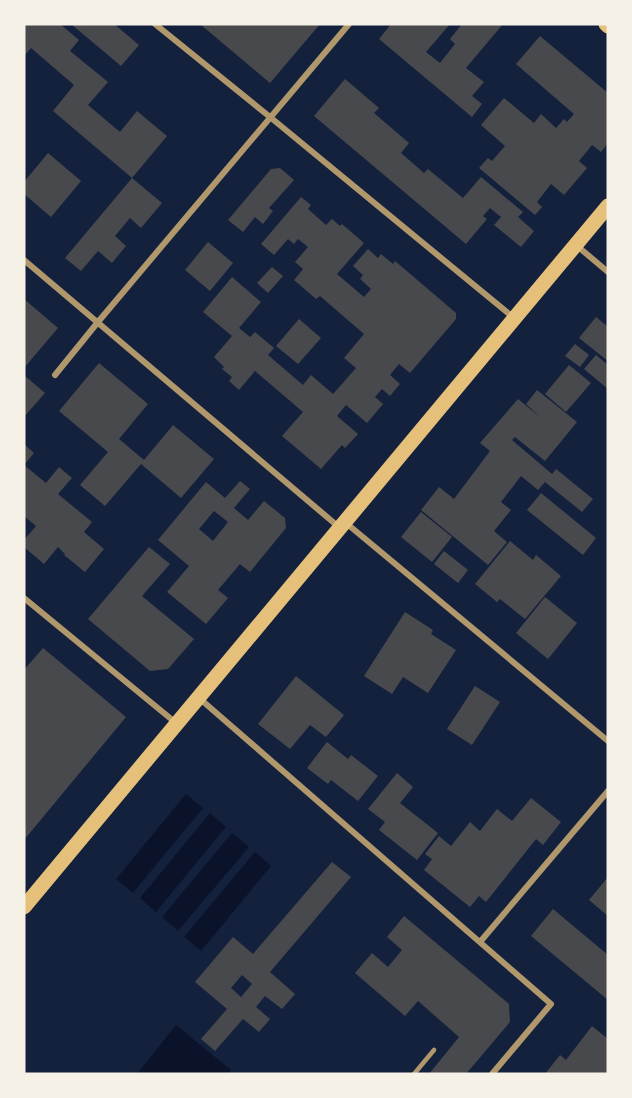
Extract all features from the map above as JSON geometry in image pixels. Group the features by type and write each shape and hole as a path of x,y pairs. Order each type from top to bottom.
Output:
{"main road":[{"path":"24,908 608,206"}],"street":[{"path":"154,24 514,319"},
{"path":"55,375 349,24"},
{"path":"576,245 608,272"},
{"path":"24,260 608,741"},
{"path":"24,597 177,724"},
{"path":"198,698 551,1004 492,1074"},
{"path":"480,942 608,791"}],"lane":[{"path":"414,1074 434,1050"}],"water":[{"path":"186,794 203,808 133,893 116,879"},
{"path":"210,813 226,827 156,912 140,898"},
{"path":"232,833 249,847 178,931 162,917"},
{"path":"255,852 271,866 201,951 184,937"},
{"path":"176,1025 231,1070 228,1074 137,1074"}],"building":[{"path":"24,24 60,24 79,40 70,51 108,82 88,105 120,132 137,111 167,136 132,178 53,111 74,85 31,48 24,56"},
{"path":"71,24 114,24 139,45 121,66"},
{"path":"200,24 320,24 270,83"},
{"path":"391,24 450,24 426,52 440,63 455,44 450,39 462,24 503,24 466,68 484,82 472,96 482,104 472,117 379,39"},
{"path":"540,36 608,93 608,143 601,152 592,145 579,161 587,168 564,195 551,184 537,202 542,207 535,215 479,168 488,158 492,161 505,146 481,125 504,98 534,123 541,114 556,128 564,119 567,122 574,114 516,64"},
{"path":"345,79 379,108 374,113 409,143 401,153 424,173 428,169 463,198 481,177 523,212 518,217 534,231 521,247 494,225 501,217 490,208 483,216 487,219 466,244 314,116"},
{"path":"48,153 81,181 51,217 24,194 24,182"},
{"path":"280,168 294,180 269,208 273,211 263,224 255,217 243,232 228,220 271,169"},
{"path":"132,178 162,203 141,228 130,218 115,236 126,246 112,263 98,251 81,271 65,258"},
{"path":"301,197 311,205 308,209 326,225 332,219 340,226 342,224 364,243 337,274 364,297 371,289 360,279 363,275 353,266 368,249 378,258 381,254 393,264 395,261 456,313 456,319 410,373 399,364 390,375 400,384 390,396 382,389 375,397 383,404 367,423 346,405 337,416 358,434 345,448 342,445 321,469 282,436 303,412 255,371 239,390 229,381 232,377 222,369 224,367 214,357 232,336 203,312 232,277 261,302 239,328 250,337 255,332 274,348 268,355 303,385 311,375 333,394 356,368 344,358 364,334 320,296 316,299 294,280 303,269 295,262 308,247 298,239 294,244 288,239 274,255 261,244"},
{"path":"208,242 233,263 210,291 185,270"},
{"path":"272,267 283,276 268,293 257,283"},
{"path":"24,299 58,328 24,368"},
{"path":"596,317 608,327 608,361 579,338"},
{"path":"299,319 321,338 298,364 276,346"},
{"path":"575,344 589,355 580,367 565,356"},
{"path":"596,355 608,365 608,389 584,369"},
{"path":"99,363 148,404 119,439 144,460 173,425 214,459 181,498 141,464 105,506 80,485 108,452 59,411"},
{"path":"569,365 591,383 566,412 545,394"},
{"path":"24,375 45,393 24,417"},
{"path":"537,390 577,422 545,461 515,437 512,440 552,474 556,469 593,499 582,512 545,482 538,490 521,476 501,502 511,510 494,531 507,542 488,565 421,510 439,487 454,499 490,451 480,443 518,399 540,417 526,404"},
{"path":"24,444 34,453 24,465"},
{"path":"24,465 46,483 59,467 72,478 58,494 92,522 84,532 104,549 85,572 58,547 44,564 24,547 24,540 36,526 24,516"},
{"path":"240,481 250,489 234,508 248,520 264,501 285,518 286,528 250,572 240,564 218,590 228,598 206,624 167,592 189,566 158,540 206,482 225,498","holes":["214,511 228,522 213,541 199,529"]},
{"path":"541,493 596,538 583,555 527,510"},
{"path":"421,512 452,537 432,562 401,537"},
{"path":"510,541 533,560 536,555 561,576 525,619 500,599 497,602 475,584"},
{"path":"149,547 170,564 142,596 194,639 168,669 150,671 88,619"},
{"path":"444,551 468,570 458,583 434,564"},
{"path":"545,597 577,623 548,659 516,633"},
{"path":"405,612 433,630 431,634 456,650 428,693 403,677 392,694 364,676"},
{"path":"43,648 126,717 24,840 24,670"},
{"path":"296,676 344,715 326,737 310,725 290,749 258,724"},
{"path":"475,686 500,702 472,745 447,729"},
{"path":"327,742 348,759 351,755 378,776 358,801 331,780 328,784 307,768"},
{"path":"397,773 413,787 400,803 438,833 417,860 379,830 385,822 368,809"},
{"path":"531,798 561,822 543,845 536,839 486,902 479,896 470,907 424,870 432,859 425,854 439,836 451,846 470,822 480,831 497,809 512,821"},
{"path":"332,862 351,877 270,972 295,994 282,1009 265,996 256,1007 270,1019 259,1032 243,1019 215,1051 201,1039 227,1009 195,982 233,937 253,954","holes":["242,975 252,984 241,997 231,988"]},
{"path":"608,877 608,916 589,900"},
{"path":"553,909 608,955 608,1000 531,936"},
{"path":"404,916 509,1004 510,1022 466,1074 429,1074 459,1037 418,1001 405,1016 355,973 372,953 388,967 402,950 387,937"},
{"path":"592,1026 608,1039 608,1072 606,1074 545,1074 560,1055 566,1060"}]}
